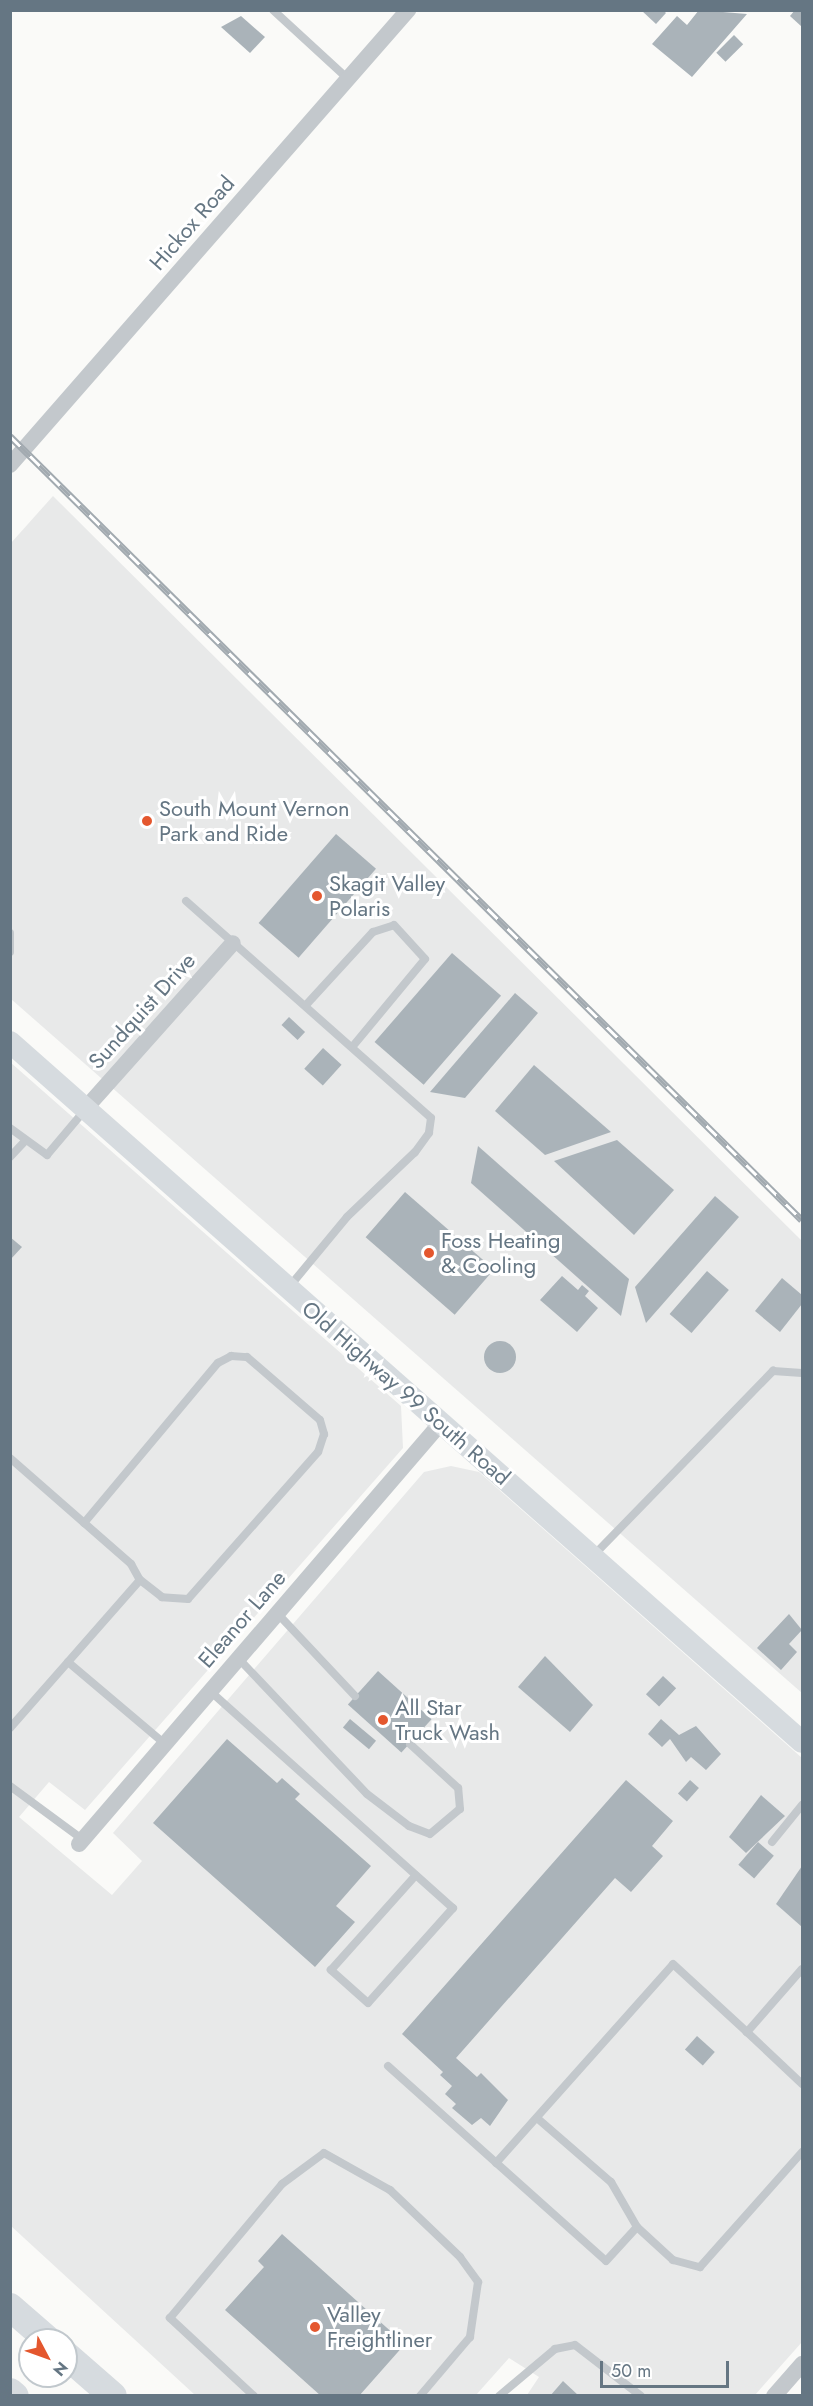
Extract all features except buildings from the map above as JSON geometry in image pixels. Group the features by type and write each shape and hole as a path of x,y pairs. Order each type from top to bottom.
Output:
{"highway":[{"path":"10,2307 34,2328"},
{"path":"78,2365 113,2396"},
{"path":"10,2392 15,2396"}],"street":[{"name":"Hickox Road","path":"10,465 408,10"},
{"name":"Sundquist Drive","path":"85,1109 233,943"},
{"name":"Old Highway 99 South Road","path":"10,1042 802,1742"},
{"name":"Eleanor Lane","path":"81,1841 440,1424"},
{"path":"774,2396 802,2364"}],"lane":[{"path":"273,10 348,79"},
{"path":"186,901 426,1109 429,1133 347,1216 288,1289"},
{"path":"306,1005 373,932 394,925 425,959 353,1046"},
{"path":"10,933 10,952"},
{"path":"10,1128 47,1155 85,1109"},
{"path":"10,1157 25,1141"},
{"path":"10,1458 84,1523 140,1580 162,1597 188,1599 318,1452 324,1434 320,1420 247,1357 231,1356 218,1363 84,1523"},
{"path":"592,1557 773,1371 802,1373"},
{"path":"10,1728 140,1580"},
{"path":"277,1613 355,1696"},
{"path":"238,1658 367,1794 410,1826 430,1834 450,1823 460,1809 458,1788 410,1744"},
{"path":"68,1662 165,1744"},
{"path":"210,1691 453,1908 368,2003 332,1970 416,1875"},
{"path":"10,1786 81,1841"},
{"path":"772,1842 802,1805"},
{"path":"496,2163 674,1964 802,2084"},
{"path":"747,2032 802,1969"},
{"path":"388,2066 606,2261 637,2227"},
{"path":"537,2118 612,2182 637,2227 673,2260 700,2267 802,2152"},
{"path":"254,2396 170,2318 282,2184 324,2153 390,2190 478,2282 470,2337 426,2394"},
{"path":"499,2396 555,2349 574,2345 641,2396"}],"shaded area":[{"path":"53,496 802,1241 802,1693 11,999 11,543"},
{"path":"10,1062 401,1406 403,1448 85,1810 49,1782 19,1817 112,1895 142,1861 113,1833 424,1472 451,1466 479,1472 802,1758 802,2342 755,2395 527,2395 539,2377 509,2358 476,2395 195,2395 11,2226"}],"railway":[{"path":"10,436 802,1220"}],"place":[{"name":"South Mount Vernon Park and Ride","path":"147,821"},
{"name":"Skagit Valley Polaris","path":"317,896"},
{"name":"Foss Heating & Cooling","path":"429,1253"},
{"name":"All Star Truck Wash","path":"383,1720"},
{"name":"Valley Freightliner","path":"315,2327"}]}
